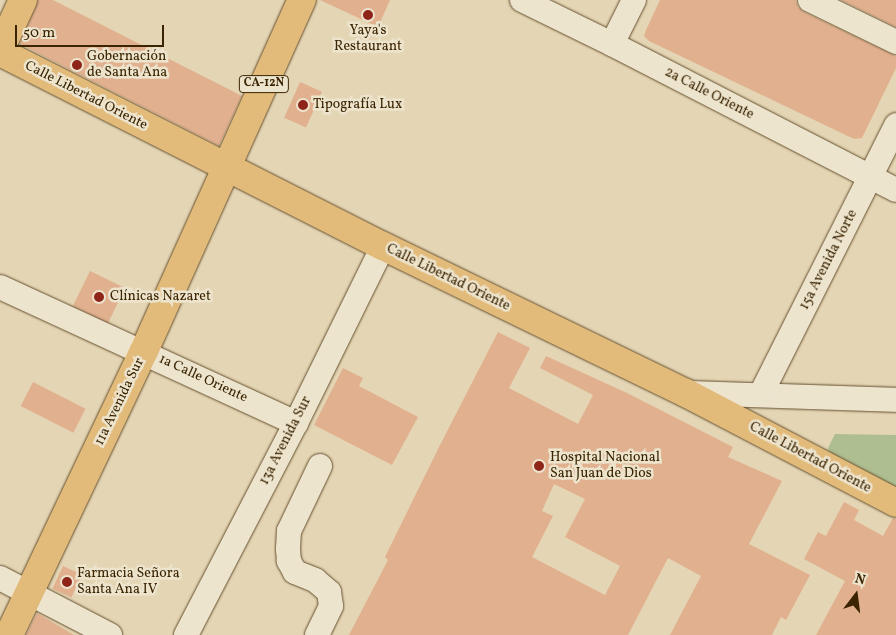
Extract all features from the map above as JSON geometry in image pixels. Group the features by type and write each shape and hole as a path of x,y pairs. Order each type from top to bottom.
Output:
{"main road":[{"path":"0,51 24,0"},
{"name":"CA-12N","path":"226,168 302,0"},
{"name":"Calle Libertad Oriente","path":"0,51 226,168 686,393 896,503"},
{"name":"11a Avenida Sur","path":"9,635 144,351 226,168"}],"street":[{"name":"2a Calle Oriente","path":"522,0 612,44 896,190"},
{"path":"612,44 634,0"},
{"path":"810,0 896,42"},
{"name":"15a Avenida Norte","path":"761,394 896,125"},
{"name":"13a Avenida Sur","path":"186,635 296,423 383,246"},
{"name":"1a Calle Oriente","path":"0,286 296,423"},
{"path":"686,393 896,400"},
{"path":"317,635 331,606 329,592 314,580 295,572 289,561 288,549 289,531 320,466"},
{"path":"0,578 110,635"}],"green space":[{"path":"835,434 896,435 896,488 829,453 828,448"}],"building":[{"name":"Gobernación de Santa Ana","path":"38,0 53,0 242,96 219,146 20,44"},
{"name":"Yaya's Restaurant","path":"320,0 390,0 378,27"},
{"path":"660,0 796,0 798,7 804,12 896,56 896,68 862,138 854,139 649,41 644,36"},
{"path":"841,0 896,0 896,27"},
{"name":"Tipografía Lux","path":"300,82 322,92 306,127 284,118"},
{"name":"Clínicas Nazaret","path":"90,271 125,288 108,323 73,306"},
{"path":"498,332 530,348 509,388 578,424 593,395 540,368 546,356 627,393 733,447 728,457 782,481 749,544 810,575 786,620 781,617 772,635 670,635 701,576 668,558 628,635 349,635 388,560 385,557","holes":["554,484 585,499 565,537 620,566 605,595 532,557 553,516 542,511"]},
{"path":"343,368 363,378 359,386 418,417 392,465 314,425"},
{"path":"33,382 86,409 73,433 21,406"},
{"path":"844,502 859,510 854,520 883,536 893,518 896,519 896,635 816,635 845,581 804,559 818,532 826,536"},
{"name":"Farmacia Señora Santa Ana IV","path":"63,566 82,575 71,598 52,589"},
{"path":"37,613 74,635 26,635"}],"place":[{"name":"Yaya's Restaurant","path":"368,15"},
{"name":"Gobernación de Santa Ana","path":"77,65"},
{"name":"Tipografía Lux","path":"303,105"},
{"name":"Clínicas Nazaret","path":"99,297"},
{"name":"Hospital Nacional San Juan de Dios","path":"539,466"},
{"name":"Farmacia Señora Santa Ana IV","path":"67,582"}]}
